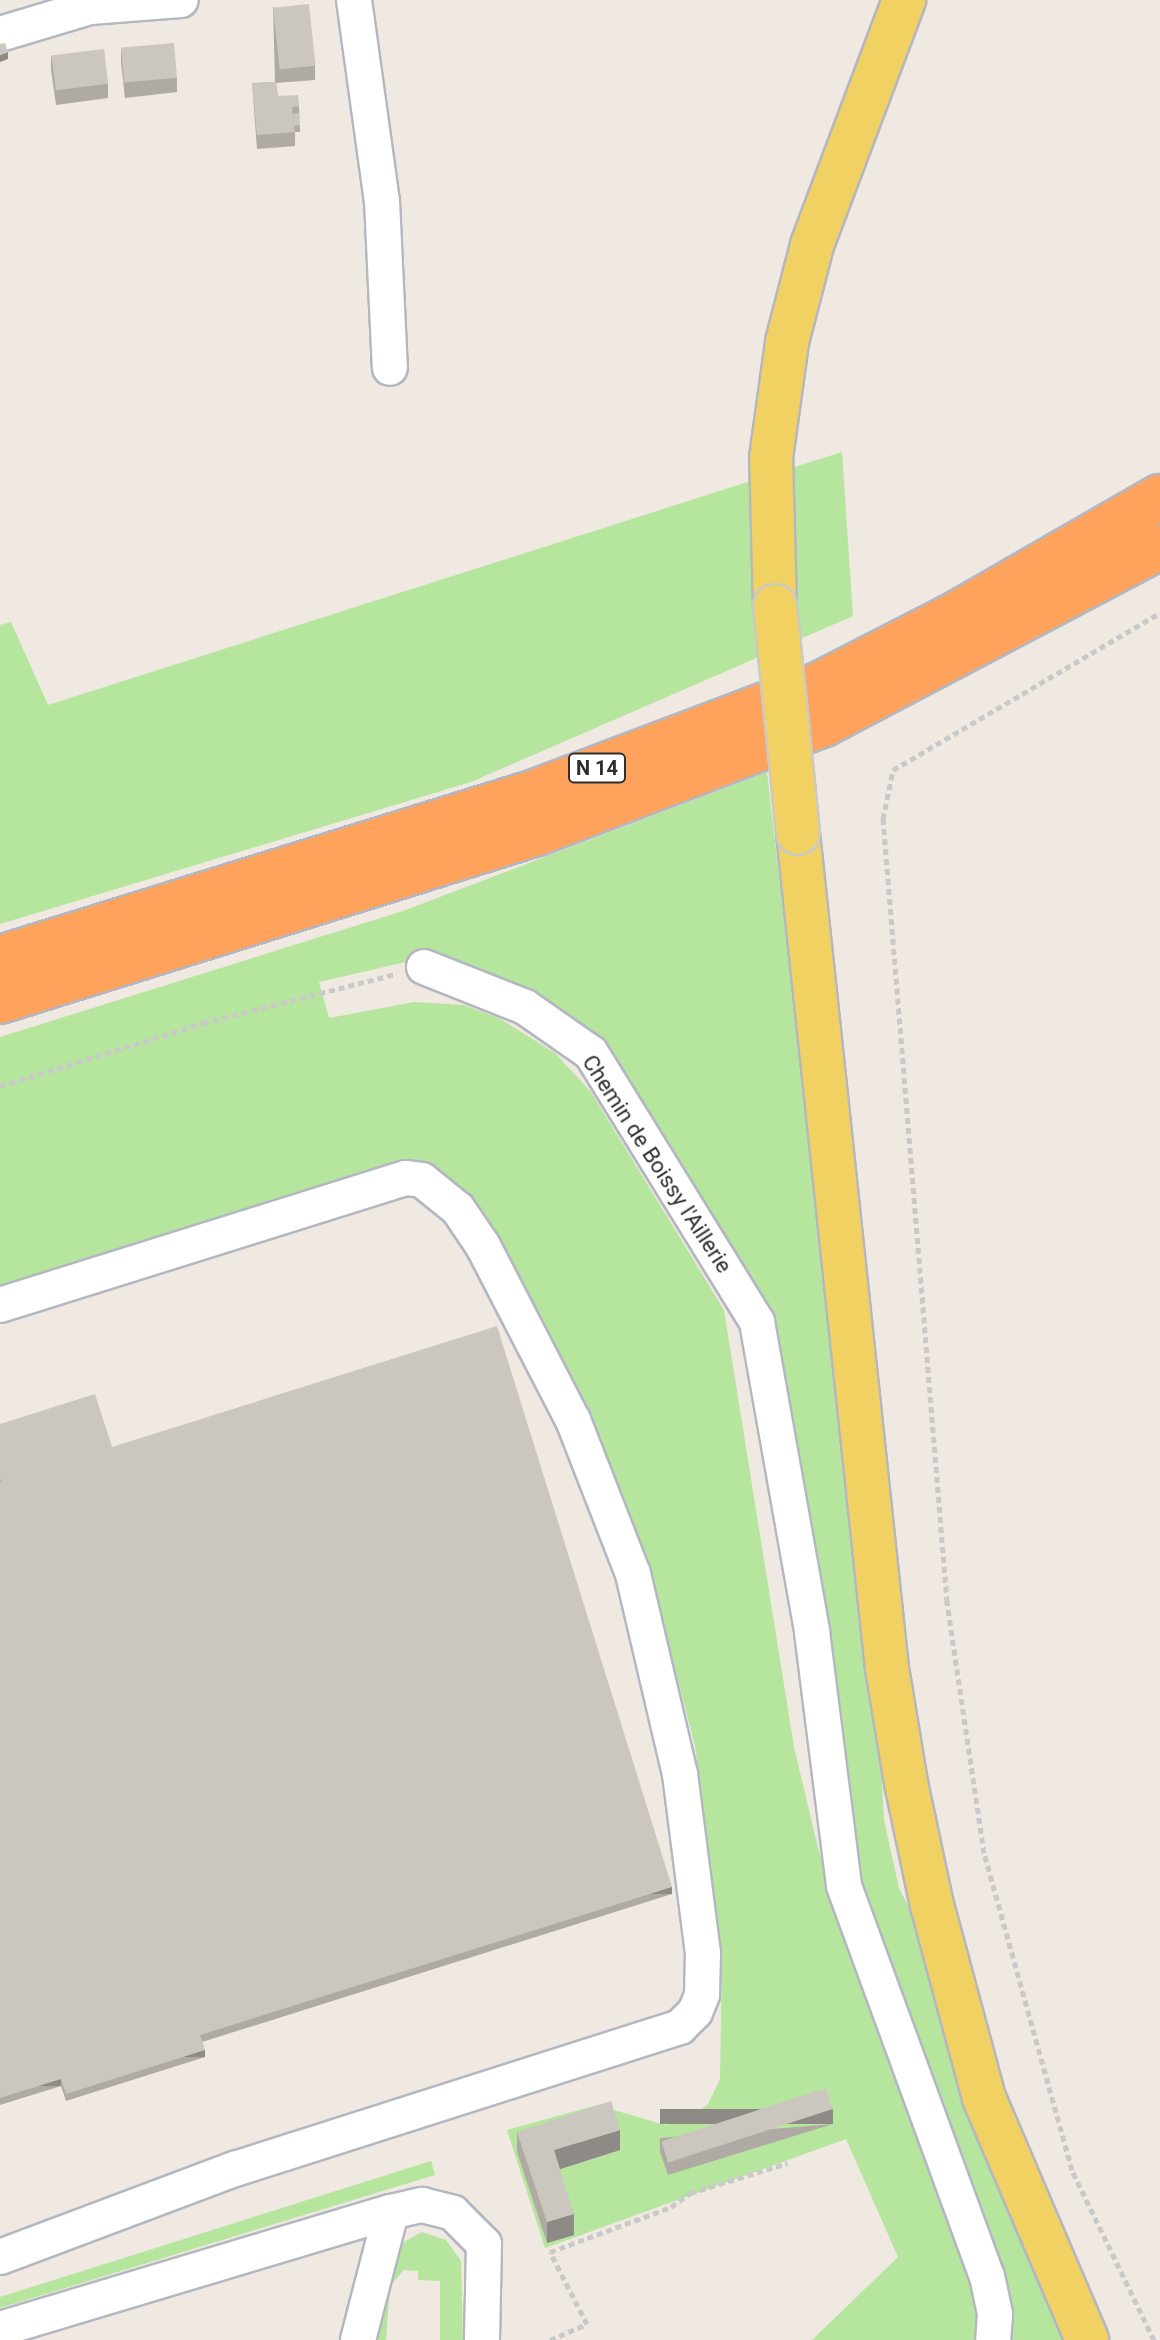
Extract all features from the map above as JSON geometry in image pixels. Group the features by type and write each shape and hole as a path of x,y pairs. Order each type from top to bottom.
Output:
{"highway":[{"name":"N 14","path":"0,958 532,793 818,685 951,617 1160,497"},
{"name":"N 14","path":"0,1001 537,833 824,724 1160,547"}],"main road":[{"path":"904,0 812,245 787,342 771,458 775,606 887,1668 914,1827 984,2098 1087,2340"}],"street":[{"path":"0,34 90,7 181,0"},
{"path":"354,0 382,201 390,368"},
{"name":"Chemin de Boissy l'Aillerie","path":"424,967 525,1007 591,1053 757,1322 812,1632 844,1886 987,2276 995,2314 993,2340"},
{"path":"0,1305 406,1178 422,1180 458,1209 483,1246 573,1420 633,1574 680,1774 703,1953 702,1995 695,2012 680,2027 250,2164 0,2257"},
{"path":"0,2329 422,2205 453,2213 484,2244 482,2340"},
{"path":"358,2340 391,2212"}],"path":[{"path":"1154,2340 1072,2170 984,1853 947,1602 883,819 893,770 1160,613"},
{"path":"0,1086 203,1023 424,967"},
{"path":"550,2340 587,2324 550,2252 671,2207 690,2193 788,2163"}],"green space":[{"path":"842,452 853,616 471,782 0,924 0,625 11,622 48,705"},
{"path":"767,772 880,1747 884,1820 899,1888 921,1931 1067,2340 1003,2340 859,1886 770,1343 593,1045 419,959 319,982 329,1018 414,1002 464,1005 499,1018 555,1053 591,1092 724,1310 794,1747 818,1848 933,2178 983,2290 981,2340 812,2340 898,2257 846,2139 545,2248 507,2130 597,2105 665,2125 696,2114 708,2104 720,2079 722,1954 695,1746 656,1596 594,1427 454,1183 427,1163 404,1162 0,1289 0,1037 403,911"},
{"path":"431,2161 435,2175 0,2308 0,2297"},
{"path":"422,2232 446,2240 461,2261 463,2340 440,2340 440,2281 418,2280 418,2271 404,2270 390,2286 386,2340 373,2340 398,2245"}],"building":[{"path":"309,4 315,66 280,69 273,8"},
{"path":"5,43 8,52 0,55 0,44"},
{"path":"174,43 177,78 124,82 121,48"},
{"path":"104,49 108,84 56,90 51,55"},
{"path":"276,82 278,96 298,95 299,106 292,107 295,132 257,135 252,83"},
{"path":"299,113 300,125 294,125 293,114"},
{"path":"497,1326 672,1887 200,2035 205,2050 66,2094 61,2079 0,2098 0,1424 95,1394 112,1447"},
{"path":"826,2088 833,2109 668,2162 661,2141"},
{"path":"611,2101 620,2130 554,2150 574,2214 547,2222 517,2132"}]}
